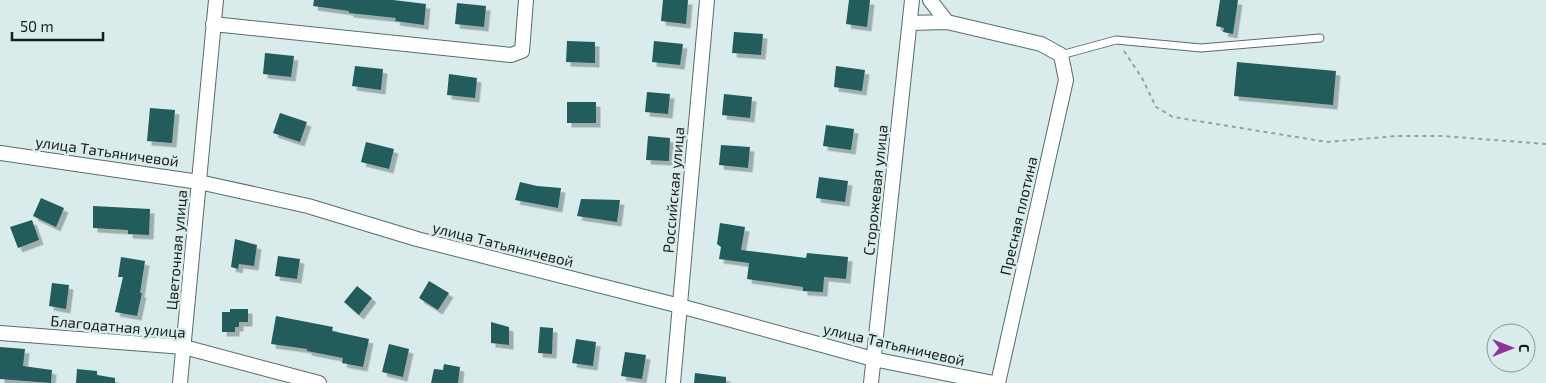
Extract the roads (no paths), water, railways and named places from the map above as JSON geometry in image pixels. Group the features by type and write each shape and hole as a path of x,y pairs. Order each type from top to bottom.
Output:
{"street":[{"name":"Цветочная улица","path":"180,383 216,0"},
{"path":"214,24 511,55 522,51 526,0"},
{"name":"Российская улица","path":"672,383 706,0"},
{"name":"Сторожевая улица","path":"871,383 912,0"},
{"path":"930,0 947,22"},
{"path":"910,23 947,22 1042,44 1061,55"},
{"name":"Пресная плотина","path":"996,383 1066,80 1061,55"},
{"name":"улица Татьяничевой","path":"0,153 200,182 308,206 417,240 680,306 873,359 996,383"},
{"name":"Благодатная улица","path":"0,333 184,347 319,383"}],"lane":[{"path":"1061,55 1116,40 1201,48 1320,38"}]}
